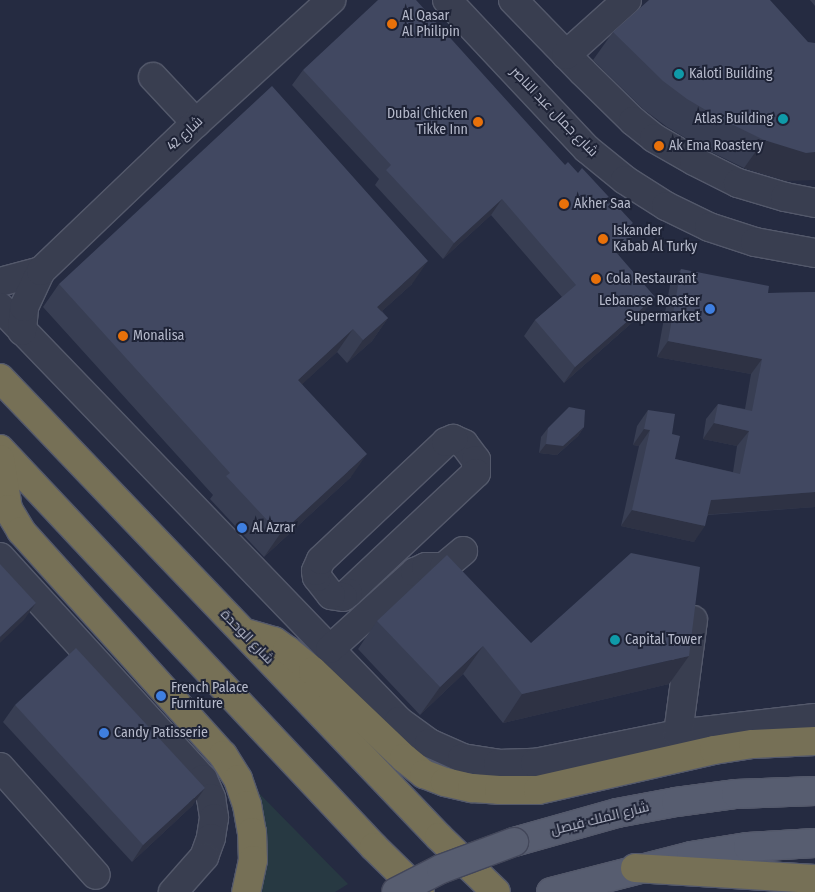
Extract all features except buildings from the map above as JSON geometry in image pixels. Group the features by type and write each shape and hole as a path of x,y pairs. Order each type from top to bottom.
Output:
{"highway":[{"name":"شارع الوحدة","path":"0,378 432,830 496,892"},
{"path":"0,449 374,847 420,892"},
{"path":"0,459 8,509 28,541 224,755 238,778 247,804 252,832 253,860 246,892"},
{"path":"242,632 260,635 287,650 313,671 404,758 424,774 445,782 472,788 538,790 714,750 753,744 815,740"},
{"path":"636,868 815,879"}],"main road":[{"name":"شارع الملك فيصل","path":"396,892 441,870 514,842 617,813 676,802 736,794 815,790"},
{"path":"554,891 636,868 691,856 748,847 815,843"}],"street":[{"name":"شارع 42","path":"22,331 24,306 41,270 196,123 331,0"},
{"name":"شارع جمال عبد الناصر","path":"447,0 587,150 625,180 666,206 709,226 755,242 815,253"},
{"path":"513,0 632,121 662,143 738,183 785,197 815,203"},
{"path":"566,55 627,0"},
{"path":"153,77 196,123"},
{"name":"شارع 42","path":"0,282 41,270"},
{"path":"0,307 399,721 428,743 462,758 498,764 535,763 678,734 815,718"},
{"path":"452,439 464,444 476,460 478,467 472,477 348,593 337,597 324,588 317,577 316,571 321,560 446,442 452,439"},
{"path":"330,649 415,572 426,567 444,567 463,551"},
{"path":"0,557 203,779 211,798 214,818 211,838 204,857 173,892"},
{"path":"297,615 324,588"},
{"path":"678,734 697,591"},
{"path":"0,767 96,875"}],"shaded area":[{"path":"249,783 348,884 335,892 262,892 266,855"}],"place":[{"name":"Al Qasar Al Philipin","path":"392,24"},
{"name":"Kaloti Building","path":"679,74"},
{"name":"Atlas Building","path":"783,119"},
{"name":"Dubai Chicken Tikke Inn","path":"478,122"},
{"name":"Ak Ema Roastery","path":"659,146"},
{"name":"Akher Saa","path":"564,204"},
{"name":"Iskander Kabab Al Turky","path":"603,239"},
{"name":"Cola Restaurant","path":"596,279"},
{"name":"Lebanese Roaster Supermarket","path":"710,309"},
{"name":"Monalisa","path":"123,336"},
{"name":"Al Azrar","path":"242,528"},
{"name":"Capital Tower","path":"615,640"},
{"name":"French Palace Furniture","path":"161,696"},
{"name":"Candy Patisserie","path":"104,733"}]}
